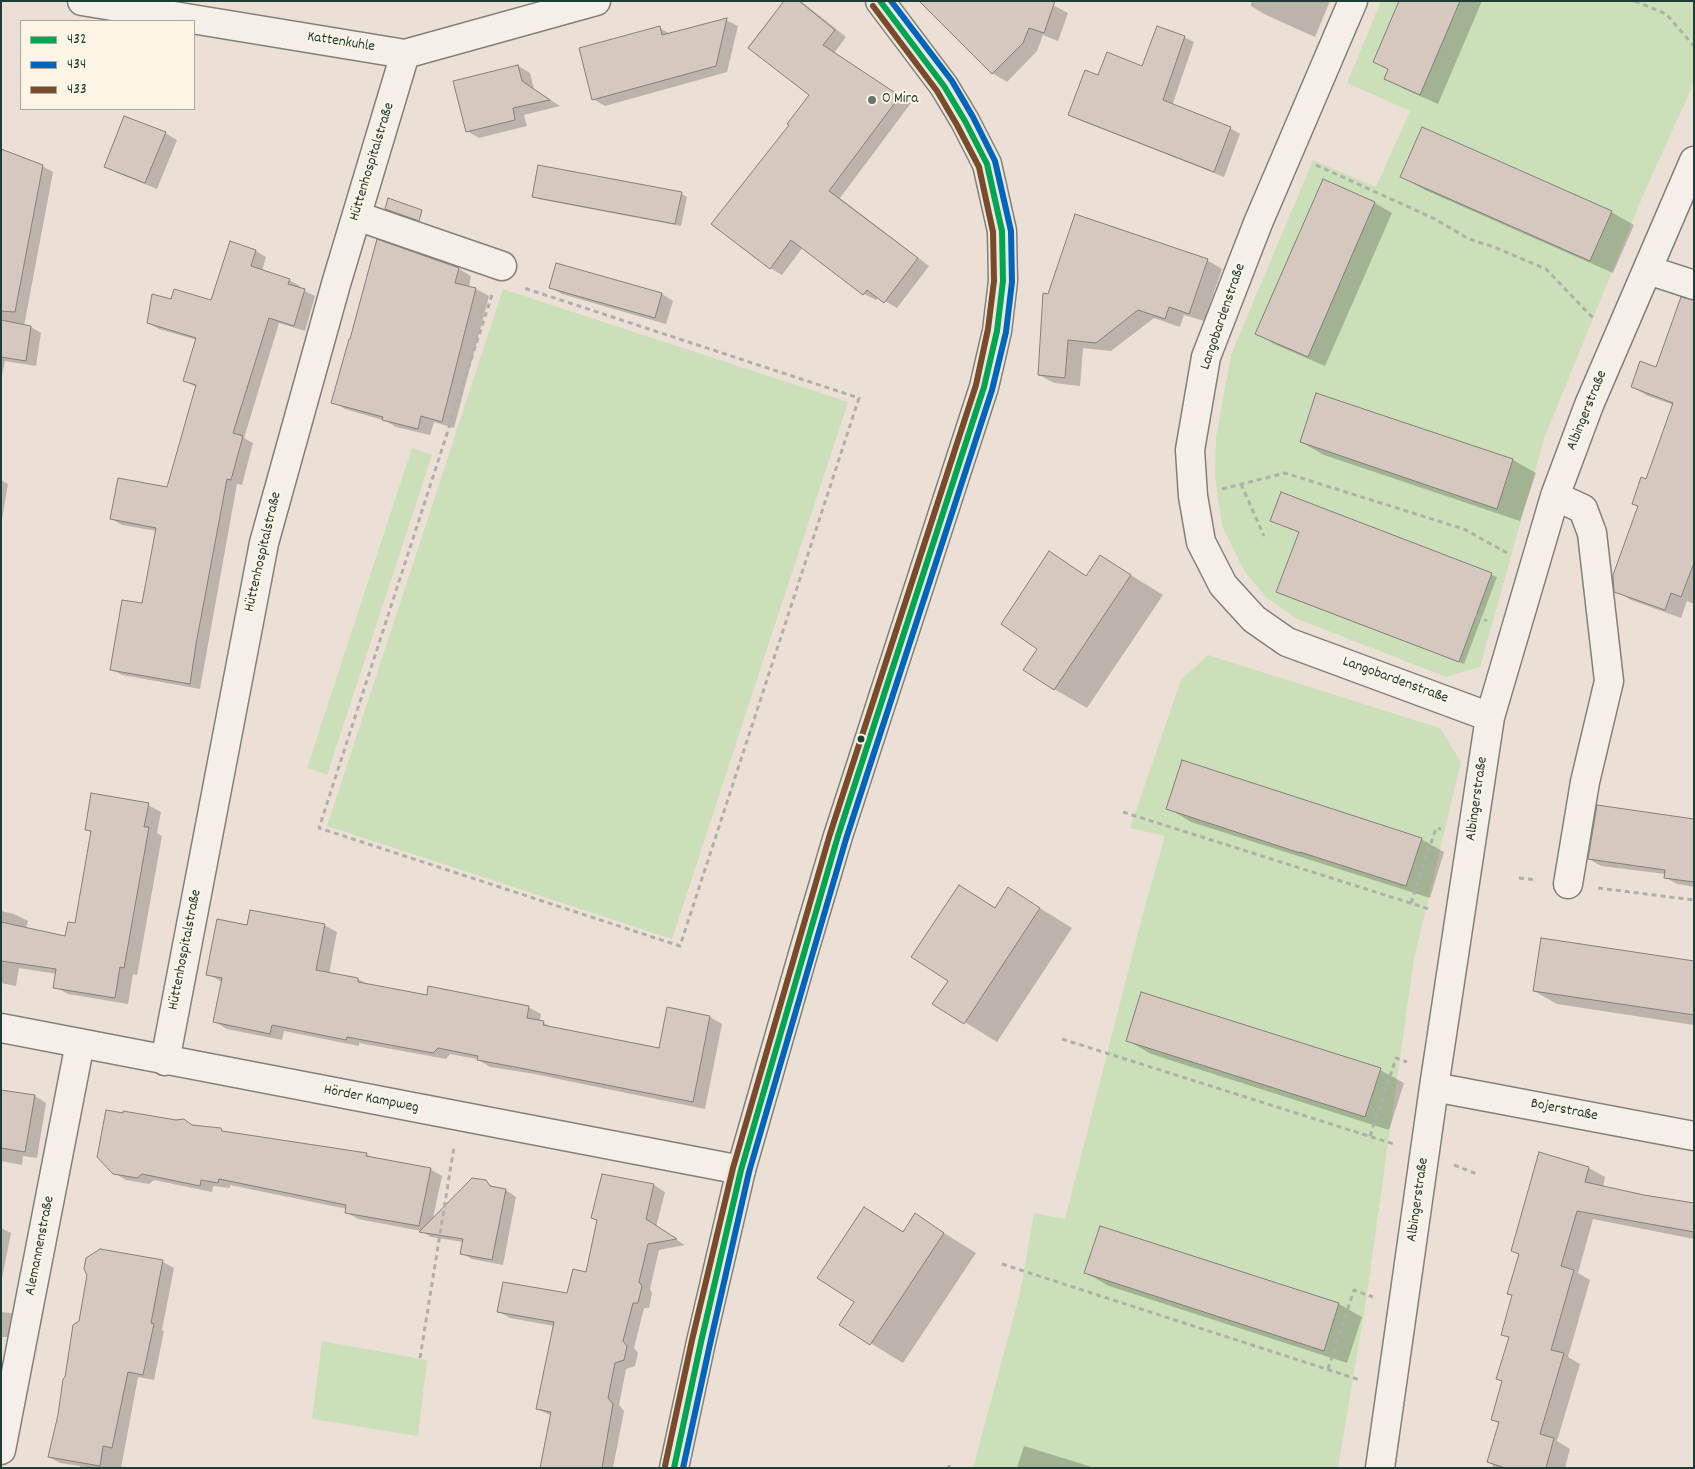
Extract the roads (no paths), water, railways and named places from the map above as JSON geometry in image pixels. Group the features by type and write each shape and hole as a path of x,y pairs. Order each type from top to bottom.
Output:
{"main road":[{"path":"674,1468 701,1342 742,1170 838,836 978,406 997,331 1003,281 1002,231 987,164 965,120 944,86 880,1"}],"street":[{"name":"Kattenkuhle","path":"82,1 405,54 596,1"},
{"name":"Langobardenstraße","path":"1353,1 1253,234 1206,358 1190,450 1193,496 1201,542 1223,585 1254,619 1287,642 1490,717"},
{"name":"Hüttenhospitalstraße","path":"165,1061 264,542 405,54"},
{"name":"Albingerstraße","path":"1380,1468 1434,1087 1490,717 1555,496 1589,405 1694,161"},
{"path":"357,216 500,273"},
{"path":"1648,270 1694,285"},
{"path":"1555,496 1583,508 1592,533 1609,680 1585,782 1568,884"},
{"name":"Hörder Kampweg","path":"1,1028 165,1061 742,1170"},
{"name":"Alemannenstraße","path":"1,1450 80,1043"},
{"name":"Bojerstraße","path":"1434,1087 1694,1136"}],"place":[{"name":"O Mira","path":"872,100"}]}
